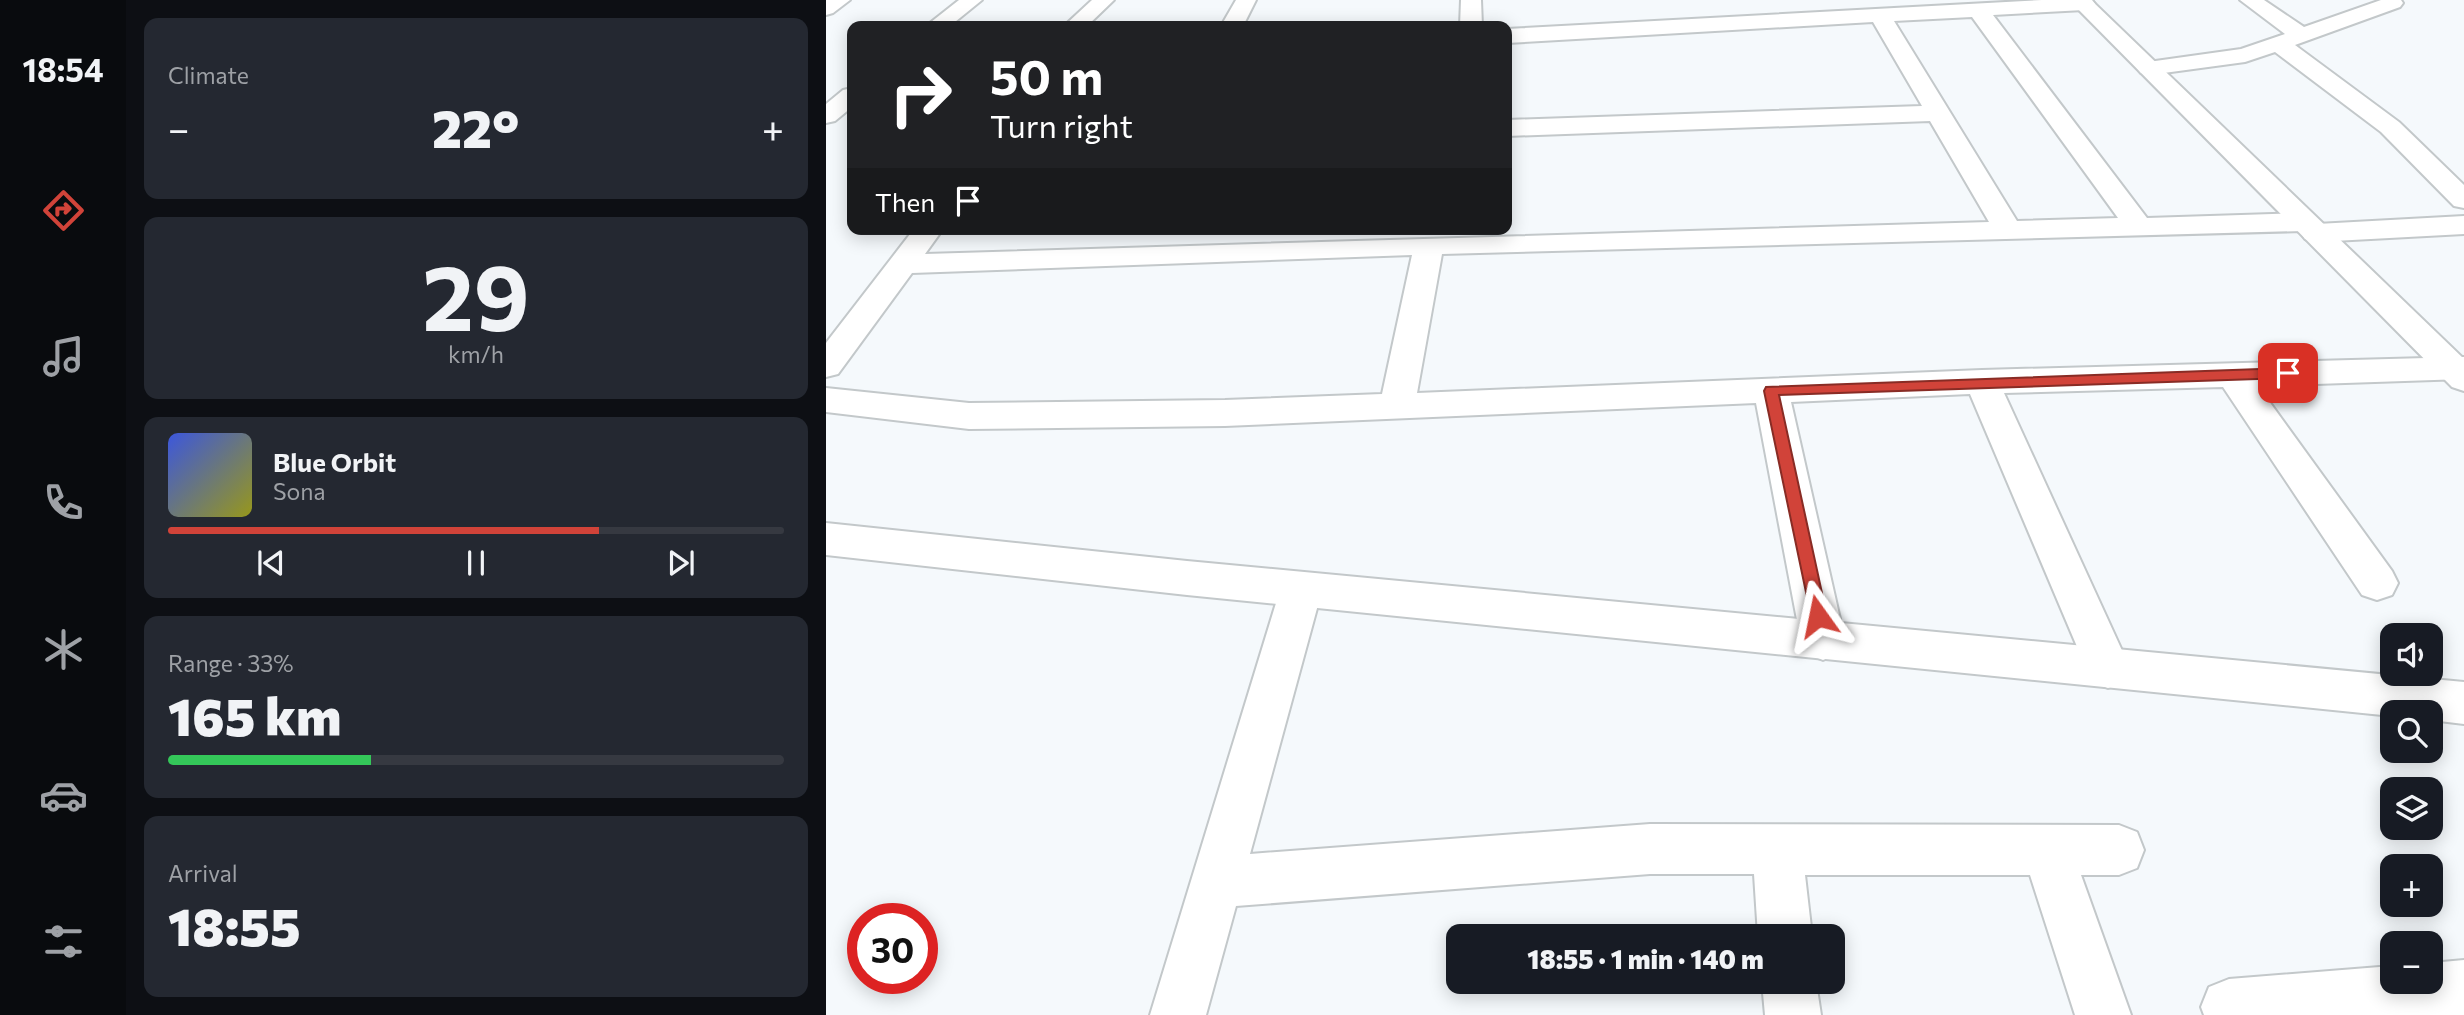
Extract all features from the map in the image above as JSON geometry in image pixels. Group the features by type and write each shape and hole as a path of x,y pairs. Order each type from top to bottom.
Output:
{"street":[{"path":"826,9 840,0"},
{"path":"944,21 972,0"},
{"path":"1081,21 1104,0"},
{"path":"1235,21 1247,0"},
{"path":"1471,0 1471,21"},
{"path":"2250,0 2303,36"},
{"path":"1512,36 2081,2 2460,372"},
{"path":"2149,68 2228,59 2303,36 2393,3"},
{"path":"1978,10 2139,227"},
{"path":"1880,16 2008,230"},
{"path":"2279,44 2390,127 2464,200"},
{"path":"826,116 847,98"},
{"path":"1512,128 1938,113"},
{"path":"826,124 847,123"},
{"path":"903,264 1429,246 1466,237 2464,225"},
{"path":"826,366 925,235"},
{"path":"1112,257 1123,235"},
{"path":"1397,407 1429,246"},
{"path":"826,400 969,416 1013,416 1397,407 2233,374 2460,372"},
{"path":"2233,374 2377,583"},
{"path":"1982,382 2108,668"},
{"path":"1771,391 1823,640"},
{"path":"826,539 1301,590 2464,703"},
{"path":"1178,1015 1219,882 1301,590"},
{"path":"1219,882 1636,849 2119,850"},
{"path":"1777,850 1784,924"},
{"path":"2047,850 2103,1015"},
{"path":"2229,1007 2464,988"},
{"path":"1790,994 1793,1015"}],"route":[{"path":"1818,616 1771,391 2288,373"}]}
